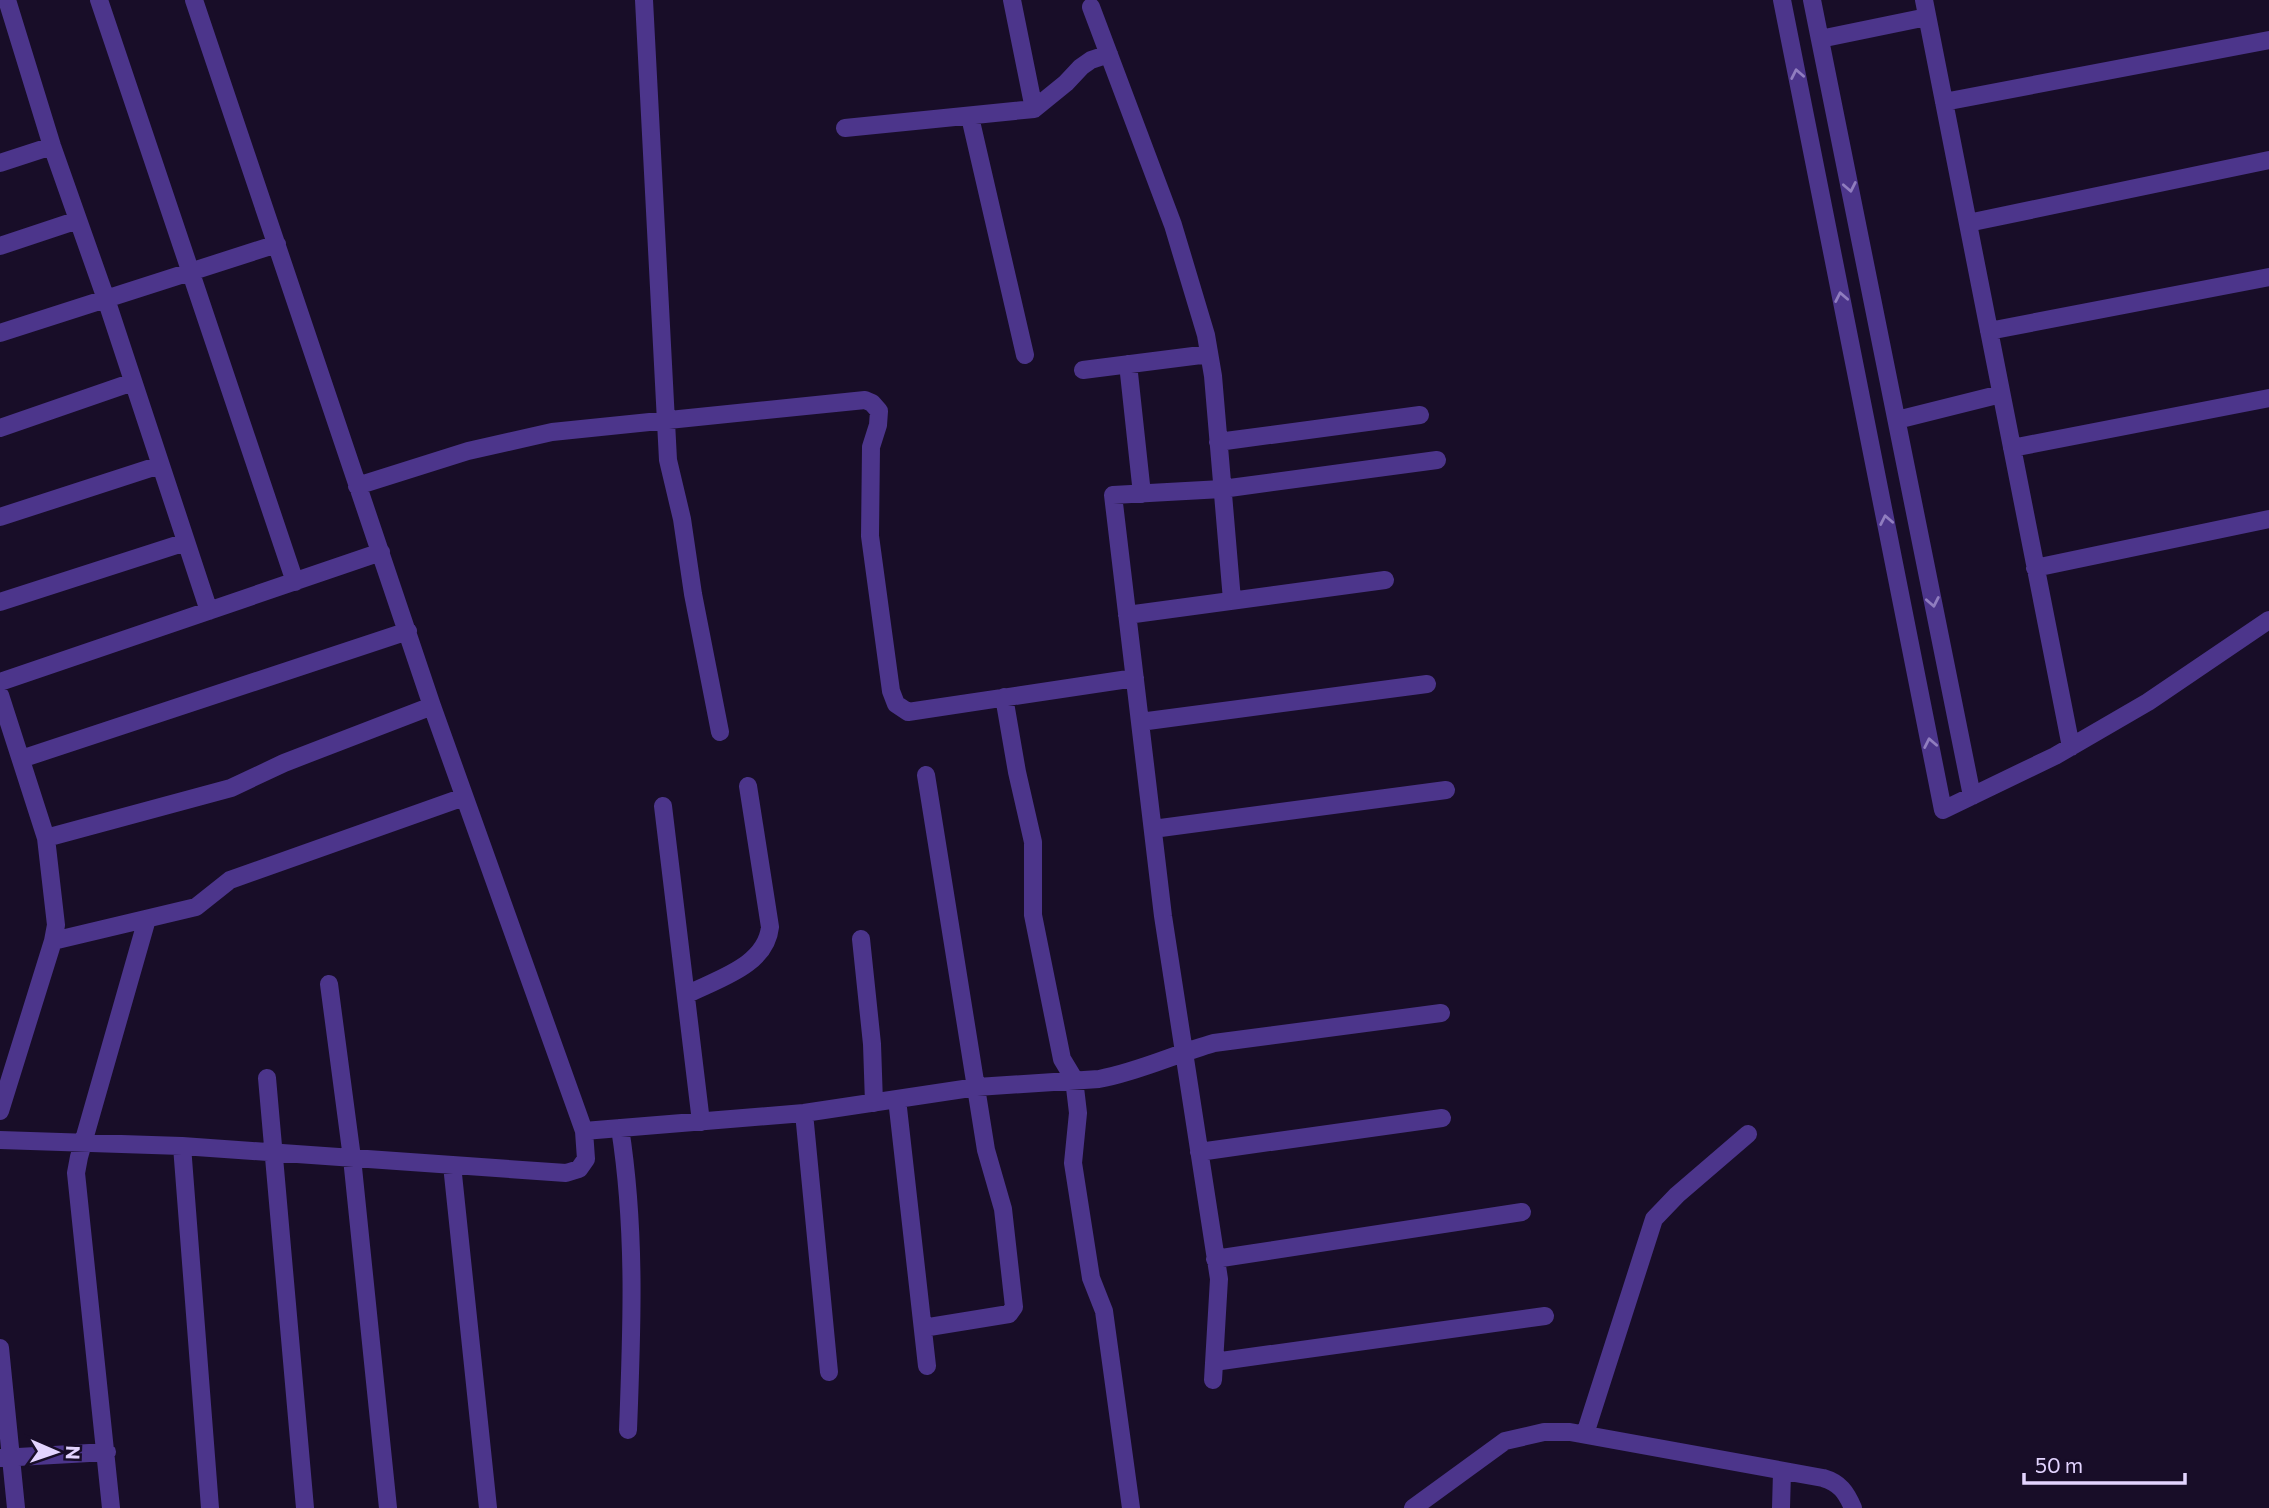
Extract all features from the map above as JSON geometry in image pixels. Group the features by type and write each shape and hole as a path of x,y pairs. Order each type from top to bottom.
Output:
{"street":[{"path":"7,0 52,146 106,299 209,611"},
{"path":"99,0 295,582"},
{"path":"0,1140 182,1146 566,1173 579,1169 586,1159 584,1131 432,706 194,0"},
{"path":"644,0 668,460 682,519 693,594 720,732"},
{"path":"1012,0 1034,109"},
{"path":"1782,0 1943,810 2071,747 2148,702 2269,620"},
{"path":"1812,0 1972,796"},
{"path":"1091,7 1173,225 1209,354 1232,600"},
{"path":"1820,39 1925,8 2071,747"},
{"path":"1944,102 2269,40"},
{"path":"845,128 1034,109 1081,67 1108,54"},
{"path":"971,117 1026,355"},
{"path":"1811,147 1840,141"},
{"path":"0,163 52,146"},
{"path":"1968,223 2269,160"},
{"path":"0,246 78,220"},
{"path":"0,333 276,244"},
{"path":"1989,331 2269,277"},
{"path":"1083,370 1209,354"},
{"path":"1128,364 1142,494"},
{"path":"0,428 133,382"},
{"path":"1897,420 2001,394"},
{"path":"2012,448 2269,398"},
{"path":"357,486 468,451 552,432 865,400 879,411 871,447 870,536 891,691 896,704 908,712 1135,678"},
{"path":"1218,442 1420,415"},
{"path":"1873,456 1902,448"},
{"path":"1437,460 1222,489 1113,495 1153,829 1219,1279 1214,1371 1545,1316"},
{"path":"0,517 160,465"},
{"path":"2035,568 2269,519"},
{"path":"0,603 186,542"},
{"path":"0,682 381,552"},
{"path":"1127,615 1385,580"},
{"path":"21,759 408,631"},
{"path":"1140,722 1427,684"},
{"path":"0,695 46,838 56,925 0,1111"},
{"path":"1004,697 1033,842 1032,915 1062,1059 1074,1079 1078,1113 1073,1139 1073,1163 1091,1278 1104,1311 1130,1508"},
{"path":"46,838 231,788 284,763 432,706"},
{"path":"923,1328 996,1318 1009,1314 1014,1307 1003,1209 986,1150 926,775"},
{"path":"686,995 751,962 769,939 770,927 748,786"},
{"path":"1153,829 1446,790"},
{"path":"53,941 196,907 230,880 464,797"},
{"path":"663,806 701,1122"},
{"path":"111,1508 76,1173 147,919"},
{"path":"861,939 872,1044 874,1103"},
{"path":"329,984 352,1158 388,1508"},
{"path":"584,1131 804,1113 978,1087 1118,1075 1214,1042 1441,1013"},
{"path":"267,1077 305,1508"},
{"path":"897,1099 927,1366"},
{"path":"804,1113 829,1372"},
{"path":"1199,1152 1442,1118"},
{"path":"620,1128 629,1181 633,1246 628,1430"},
{"path":"1584,1434 1654,1219 1677,1195 1748,1134"},
{"path":"182,1146 210,1508"},
{"path":"452,1165 488,1508"},
{"path":"1215,1259 1522,1212"},
{"path":"0,1348 6,1458 16,1508"},
{"path":"1413,1508 1438,1501 1505,1441 1544,1432 1570,1432 1835,1482 1846,1492 1853,1508"},
{"path":"6,1458 107,1452"},
{"path":"1781,1508 1782,1472"}]}
